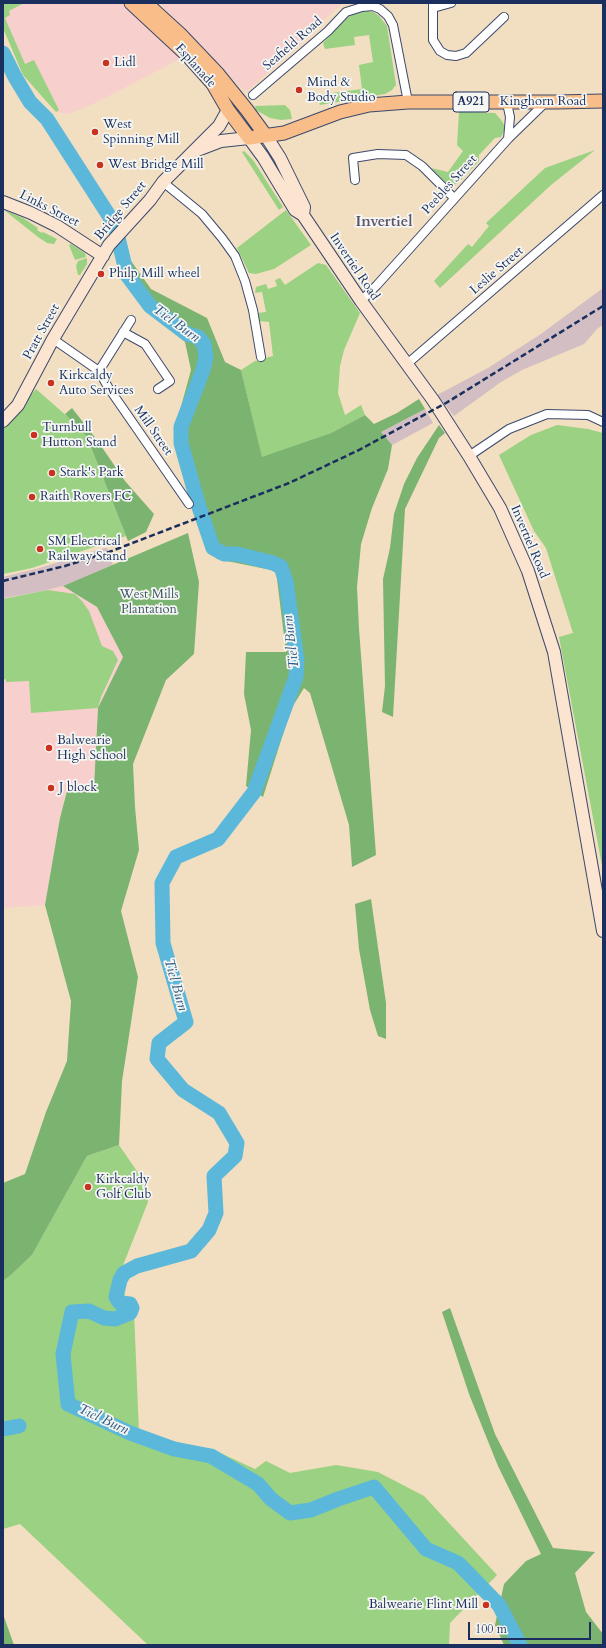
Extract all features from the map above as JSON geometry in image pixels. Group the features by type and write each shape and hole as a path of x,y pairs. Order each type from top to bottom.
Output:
{"main road":[{"name":"Esplanade","path":"131,3 172,41 213,84 228,110 249,138"},
{"name":"Esplanade","path":"146,3 180,34 218,74 266,136"},
{"name":"Kinghorn Road","path":"249,138 284,133 320,118 353,108 369,105 408,102 507,103 603,101"},
{"name":"Bridge Street","path":"103,256 109,244 122,231 163,182 219,126 228,110"},
{"path":"247,110 251,132 249,138"},
{"path":"263,157 263,146 266,136"},
{"name":"Invertiel Road","path":"266,136 280,158 304,207 303,215"},
{"name":"Bridge Street","path":"195,151 221,141 249,138"},
{"name":"Invertiel Road","path":"249,138 263,157 295,210 303,215 361,301 433,400 500,508 528,571 554,652 603,931"},
{"name":"Links Street","path":"3,202 31,213 57,226 103,256"},
{"name":"Pratt Street","path":"3,421 18,405 53,339 103,256"}],"street":[{"path":"451,3 433,6 434,40 440,51 447,55 456,56 466,53 504,17"},
{"name":"Seafield Road","path":"253,95 328,31 346,12 373,5 380,8 388,16 393,25 408,102"},
{"name":"Peebles Street","path":"361,301 508,139 546,102"},
{"path":"507,103 510,117 508,139"},
{"path":"355,180 353,158 378,154 406,156 422,166 454,198"},
{"path":"163,182 202,214 222,238 238,263 253,310 261,357"},
{"name":"Leslie Street","path":"407,364 603,195"},
{"path":"100,371 131,320"},
{"path":"123,332 144,344 170,381 158,389"},
{"name":"Mill Street","path":"53,339 100,371 108,387 189,504"},
{"path":"469,456 509,429 547,414 588,415 603,422"}],"shaded area":[{"path":"3,3 120,3 136,15 180,59 97,102 69,114 56,112 23,75 3,28"},
{"path":"161,3 343,3 318,25 311,35 247,91 243,90 164,8"},
{"path":"603,288 603,325 598,328 584,344 522,370 501,382 454,416 437,395 488,368 541,334"},
{"path":"425,409 433,423 381,451 379,433"},
{"path":"105,548 108,549 113,565 63,586 3,598 3,577 36,569"},
{"name":"Balwearie High School","path":"63,586 97,607 123,657 98,708 94,788 66,791 45,905 3,908 3,598"}],"green space":[{"path":"3,3 24,3 9,11 10,15 5,18 25,64 34,60 59,110 56,112 23,75 3,28"},
{"path":"367,11 374,12 387,26 396,85 392,90 385,94 320,105 317,95 362,89 359,65 373,62 369,35 354,37 355,45 325,49 323,43 348,17 353,14"},
{"path":"285,105 290,110 292,119 281,120 270,118 256,110 255,106"},
{"path":"459,112 495,113 504,125 504,131 501,137 495,138 479,155 479,161 457,184 452,185 447,184 431,168 448,172 463,151 457,145"},
{"path":"595,150 551,185 440,288 434,281 468,244 472,247 489,226 486,223 545,168"},
{"path":"244,151 253,160 283,207 279,210 242,152"},
{"path":"4,210 23,218 38,228 37,230 57,239 54,244 47,243 38,237"},
{"path":"286,210 311,245 274,269 256,274 249,273 237,248"},
{"path":"71,244 85,253 86,257 75,260 69,245"},
{"path":"87,258 87,264 80,275 78,275 76,266 78,261"},
{"path":"117,261 131,261 151,289 207,318 225,362 241,370 262,457 331,433 365,415 374,424 397,413 419,399 425,409 381,432 392,445 388,469 372,508 361,544 357,587 359,629 376,855 352,867 349,825 310,693 304,688 291,709 263,797 246,786 251,730 244,694 246,652 286,652 276,571 217,559 211,548 178,451 176,425 191,370 185,342 138,300"},
{"path":"318,263 326,265 360,313 344,350 340,366 338,393 345,415 361,405 365,415 331,433 262,458 241,370 255,361 273,356 269,322 258,321 257,313 266,312 262,292 255,293 256,287 266,284 268,289 277,286 275,280 280,278 285,285"},
{"name":"Stark's Park","path":"36,389 69,418 87,437 126,536 32,568 3,574 3,428"},
{"path":"72,408 97,440 125,481 154,514 146,532 128,541 87,437 65,414"},
{"path":"439,425 445,433 439,438 405,509 393,717 382,712 385,686 383,579 390,548 394,514 404,484 417,458"},
{"path":"557,425 588,429 603,433 603,871 559,637 573,633 546,548 534,531 499,455 531,435"},
{"name":"West Mills Plantation","path":"188,533 199,582 194,654 166,680 133,764 139,850 121,911 138,977 122,1081 119,1145 87,1156 32,1255 3,1281 3,1183 25,1174 46,1112 67,1061 71,1001 45,905 60,818 67,791 94,788 98,708 123,657 97,607 63,586"},
{"path":"48,590 75,594 82,601 89,611 102,646 113,651 118,660 101,697 98,708 31,713 29,681 6,682 6,679 3,680 3,599"},
{"path":"371,899 386,1003 386,1039 378,1036 370,1010 359,949 355,904"},
{"name":"Kirkcaldy Golf Club","path":"119,1145 143,1180 148,1202 120,1273 123,1292 134,1311 139,1433 216,1451 255,1469 266,1461 290,1473 336,1465 378,1472 424,1496 497,1575 450,1623 449,1645 148,1645 20,1524 3,1529 3,1281 32,1255 87,1156"},
{"path":"450,1308 495,1434 553,1548 595,1552 575,1573 586,1612 603,1634 603,1645 504,1645 495,1625 504,1584 526,1561 541,1554 498,1466 469,1394 442,1312"},
{"path":"3,1614 14,1645 3,1645"}],"waterway":[{"name":"Tiel Burn","path":"3,53 30,102 47,119 115,225 127,275 150,306 187,334 198,337 204,344 206,357 203,370 181,427 181,443 199,507 213,548 224,554 237,554 273,563 281,567 286,582 297,660 296,677 254,792 218,839 176,857 162,883 163,943 186,1022 159,1043 157,1059 183,1090 219,1113 237,1143 235,1156 214,1176 216,1213 209,1230 191,1251 137,1266 124,1273 120,1280 116,1297 120,1303 130,1304 132,1308 130,1313 115,1319 104,1318 89,1311 72,1312 63,1354 68,1404 130,1433 174,1449 211,1456 258,1484 271,1499 290,1513 311,1510 374,1487 426,1549 458,1563 499,1605 520,1645"},
{"path":"3,1429 19,1426"}],"railway":[{"path":"3,581 65,566 109,552 289,483 359,450 446,403 603,306"}],"place":[{"name":"Lidl","path":"106,63"},
{"name":"Mind & Body Studio","path":"299,90"},
{"name":"West Spinning Mill","path":"95,132"},
{"name":"West Bridge Mill","path":"100,165"},
{"name":"Philp Mill wheel","path":"101,274"},
{"name":"Kirkcaldy Auto Services","path":"51,383"},
{"name":"Turnbull Hutton Stand","path":"34,435"},
{"name":"Stark's Park","path":"52,473"},
{"name":"Raith Rovers FC","path":"32,497"},
{"name":"SM Electrical Railway Stand","path":"40,549"},
{"name":"Balwearie High School","path":"49,748"},
{"name":"J block","path":"51,788"},
{"name":"Kirkcaldy Golf Club","path":"88,1187"},
{"name":"Balwearie Flint Mill","path":"486,1605"}],"district":[{"name":"Invertiel","path":"384,223"}]}
